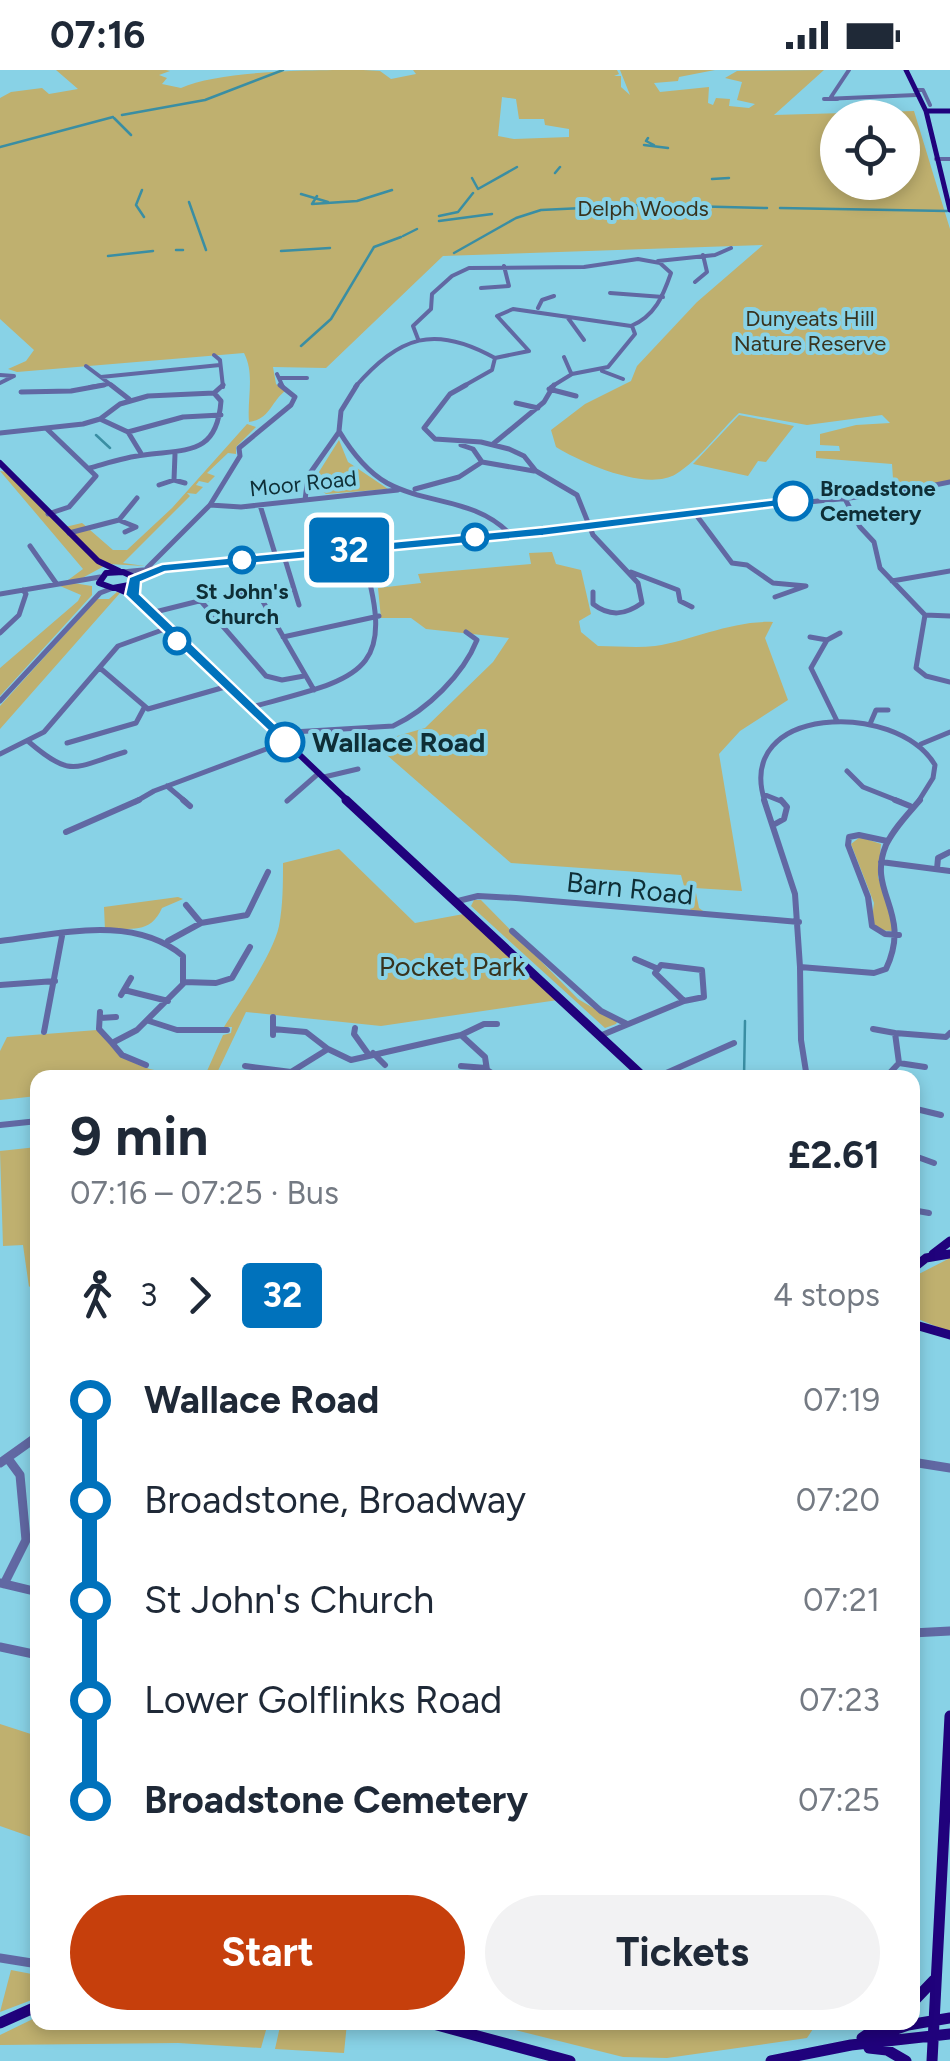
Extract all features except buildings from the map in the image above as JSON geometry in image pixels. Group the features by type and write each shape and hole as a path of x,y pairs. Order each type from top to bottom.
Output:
{"main road":[{"path":"906,70 915,93 928,108 950,210"},
{"path":"928,108 950,111"},
{"path":"2,467 98,561 134,580"},
{"path":"98,561 100,581"},
{"path":"100,581 121,571"},
{"path":"114,588 134,580"},
{"path":"132,595 134,580"},
{"path":"100,581 132,595 247,708 637,1070"},
{"path":"920,1263 950,1241"},
{"path":"926,1258 950,1254"},
{"path":"920,1327 950,1337"},
{"path":"932,2061 950,1716"},
{"path":"920,1995 936,1978"},
{"path":"0,2024 30,2010"},
{"path":"920,2024 950,2018"},
{"path":"456,2030 570,2061"},
{"path":"851,2045 873,2030"},
{"path":"851,2045 901,2030"},
{"path":"771,2061 851,2045 950,2034"},
{"path":"851,2045 887,2050 906,2061"}],"street":[{"path":"826,100 849,70"},
{"path":"831,97 838,100 915,93"},
{"path":"816,102 820,102"},
{"path":"936,159 950,159"},
{"path":"418,339 414,326 431,309 432,294 469,268 656,262 675,256 722,254 731,248"},
{"path":"695,282 707,272 703,256"},
{"path":"305,500 310,473 339,432 341,411 354,389 394,348 418,339 469,343 494,358 519,356 529,351 497,314 538,308 568,318 613,320 631,326 646,320 663,297 672,273 656,262"},
{"path":"481,288 509,286 504,266"},
{"path":"610,293 663,297"},
{"path":"538,308 542,300 554,296"},
{"path":"568,318 584,340"},
{"path":"601,370 635,334 631,326"},
{"path":"0,433 100,419 129,400 191,392 214,394 223,388 220,365 214,355"},
{"path":"482,462 474,450 427,434 426,421 456,388 492,370 494,358"},
{"path":"567,358 572,374"},
{"path":"101,377 220,365"},
{"path":"86,366 129,400"},
{"path":"493,444 538,408 549,389 572,374 601,370 623,379"},
{"path":"0,374 14,376 0,382"},
{"path":"142,570 156,562 210,504 239,459 240,446 254,431 278,420 294,404 295,397 278,376 308,378"},
{"path":"22,392 71,391 110,384"},
{"path":"549,389 576,396"},
{"path":"90,468 142,455 174,454 208,442 220,428 222,415 221,401 214,394"},
{"path":"518,401 538,408"},
{"path":"128,432 183,417 222,415"},
{"path":"100,419 128,432 142,455"},
{"path":"46,428 90,468 95,480 69,508 48,514"},
{"path":"339,432 354,461 379,481 489,516 510,534"},
{"path":"449,442 493,444 524,456 536,471"},
{"path":"174,454 174,480"},
{"path":"415,489 449,480 482,462 536,471 577,495 587,526 630,572 642,592 642,603 614,615 601,612 594,604 592,592"},
{"path":"444,501 449,480"},
{"path":"160,484 185,482"},
{"path":"121,571 890,495 950,482"},
{"name":"Moor Road","path":"210,504 260,504 399,490"},
{"path":"844,497 860,528 874,542 880,568 925,615 947,615"},
{"path":"69,533 119,520 134,509 137,498"},
{"path":"260,504 276,557"},
{"path":"694,512 732,563 747,565 773,583 806,586 776,597"},
{"path":"119,520 136,527 125,532"},
{"path":"30,546 56,584"},
{"path":"247,708 344,681 364,666 376,643 380,616 376,590 360,548"},
{"path":"284,556 300,605"},
{"path":"134,580 162,568"},
{"path":"892,581 950,571"},
{"path":"630,572 678,590 680,601 690,606 679,610"},
{"path":"0,594 76,581 100,581 91,602"},
{"path":"0,701 91,602 114,588"},
{"path":"150,614 200,600 293,589"},
{"path":"0,633 19,615 26,594 23,590"},
{"path":"258,593 314,690"},
{"path":"200,600 266,676 282,680 304,676"},
{"path":"925,615 916,661 920,672 950,682"},
{"path":"283,637 380,616"},
{"path":"0,754 29,742 50,726 126,641 165,629"},
{"path":"274,733 399,724 468,660 477,640 466,632"},
{"path":"837,721 811,668 827,640 840,633"},
{"path":"810,636 827,640"},
{"path":"100,668 110,671 144,708"},
{"path":"68,743 136,723 144,708 225,687"},
{"path":"866,705 888,710"},
{"path":"870,724 876,710"},
{"path":"799,967 880,972 894,956 899,935 883,887 881,862 896,825 910,806 925,795 935,775 935,766 922,744 906,734 870,724 837,721 809,726 774,744 763,757 759,772 762,794 775,824 799,922 799,967 807,1070"},
{"path":"922,744 950,732"},
{"path":"29,742 56,765 68,768 125,752"},
{"path":"66,832 126,808 167,786 285,742"},
{"path":"287,802 321,775 358,769"},
{"path":"847,770 872,792 910,806"},
{"path":"167,786 190,806"},
{"path":"762,794 776,797 787,807 784,819 775,824"},
{"path":"887,841 856,834 848,838 848,845 868,897 872,926 899,935"},
{"path":"937,869 938,858 950,852"},
{"path":"881,862 950,871"},
{"path":"168,941 201,922 251,915 266,875 253,875"},
{"name":"Barn Road","path":"458,900 478,896 516,898 799,922"},
{"path":"186,905 201,922"},
{"path":"512,931 601,1011 628,1024"},
{"path":"0,941 108,932 141,932 168,941 185,960 184,982 149,1020 112,1044"},
{"path":"44,1032 62,936"},
{"path":"184,982 228,980 238,973 248,950 260,954"},
{"path":"602,1035 684,1001 704,997 702,970 665,965 656,968 635,959"},
{"path":"656,968 656,973 684,1001"},
{"path":"131,978 123,992 168,1001"},
{"path":"0,984 56,981"},
{"path":"116,1017 100,1015 100,1029 122,1055 144,1065 151,1055"},
{"path":"273,1018 273,1032 306,1032 347,1060 462,1034 484,1024 497,1024"},
{"path":"149,1020 177,1030 227,1030"},
{"path":"354,1028 354,1034 385,1065"},
{"path":"873,1029 937,1038 950,1033"},
{"path":"895,1033 899,1064"},
{"path":"462,1034 485,1057 486,1068"},
{"path":"674,1070 734,1043"},
{"path":"296,1070 328,1049"},
{"path":"245,1066 269,1070 275,1058"},
{"path":"899,1064 925,1067"},
{"path":"893,1070 899,1064"},
{"path":"462,1066 489,1070"},
{"path":"920,1110 941,1114"},
{"path":"0,1125 30,1122"},
{"path":"920,1158 934,1163"},
{"path":"920,1211 929,1213"},
{"path":"30,1442 5,1462 20,1475 26,1540 2,1584 30,1590"},
{"path":"920,1463 950,1468"},
{"path":"920,1633 950,1631"},
{"path":"0,1647 30,1653"},
{"path":"0,1958 30,1963"}],"green space":[{"path":"56,70 166,70 170,71 159,75 167,78 162,84 181,88 243,74 294,71 380,71 391,79 416,74 413,70 617,70 619,74 614,76 621,76 621,87 630,95 620,70 715,70 679,77 678,81 654,83 660,92 709,87 708,103 713,105 716,98 730,99 729,106 749,108 755,104 737,100 742,82 725,78 737,71 824,70 774,115 820,114 820,200 920,200 920,131 950,229 950,481 894,493 892,464 816,458 816,451 840,451 839,446 820,445 820,434 856,425 890,423 882,415 807,425 739,413 693,461 664,479 615,473 556,447 551,430 585,404 631,381 637,366 697,302 763,245 443,256 326,368 273,367 276,384 285,391 266,414 249,422 250,378 244,353 17,372 8,369 26,361 34,350 0,319 0,98 11,92 42,88 49,94 78,89","holes":["502,97 516,99 519,119 544,119 545,125 569,129 569,137 498,136"]},
{"path":"739,415 794,426 766,462 758,461 748,476 693,464"},
{"path":"247,424 256,427 236,447 236,454 228,453 207,473 215,476 208,483 199,481 196,485 203,487 196,494 187,493 190,496 123,563 145,566 108,564 73,583 92,586 92,595 0,696 0,668 78,601 81,595 60,586 83,569 0,471 7,472 61,528 82,523 87,527 83,531 90,530 113,550 127,550 172,508"},
{"path":"339,440 348,462 388,489 326,494 312,483"},
{"path":"552,552 556,564 581,570 591,614 579,621 581,632 598,646 655,646 743,624 773,622 765,638 788,700 740,731 719,754 742,891 695,888 699,908 706,913 691,911 681,875 511,863 373,743 425,728 493,662 509,638 426,629 411,618 381,618 378,588 421,583 418,574 531,564 529,553"},
{"path":"120,593 0,729 0,706 97,599 109,599"},
{"path":"860,837 881,844 878,877 891,911 893,931 877,930 872,919 874,903 851,844"},
{"name":"Pocket Park","path":"339,849 415,923 469,913 558,1000 381,1026 246,1012 218,1070 207,1070 223,1035 231,1033 232,1027 224,1027 276,937 283,863"},
{"path":"183,899 162,908 146,926 105,930 104,907"},
{"path":"474,900 481,900 578,999 616,1024 605,1028 471,906"},
{"name":"Pocket Park","path":"97,1030 123,1055 154,1070 30,1070 30,1097 0,1100 0,1051 7,1037"},
{"path":"30,1148 29,1287 23,1245 3,1246 0,1151"},
{"path":"950,1258 950,1332 920,1320 920,1273"},
{"path":"0,1724 30,1734 30,1837 0,1826"},
{"path":"11,1970 30,1974 30,2001 0,2012"},
{"path":"30,2020 30,2030 266,2030 261,2048 178,2043 0,2045 0,2035"},
{"path":"279,2030 346,2030 344,2053 275,2049"},
{"path":"515,2030 812,2030 807,2038 667,2058 623,2057"}],"waterway":[{"path":"122,115 205,100 283,70"},
{"path":"0,147 113,117"},
{"path":"114,118 131,135"},
{"path":"648,138 646,141 654,145"},
{"path":"644,145 668,148"},
{"path":"472,178 478,189 517,167"},
{"path":"555,173 560,167"},
{"path":"712,179 729,178"},
{"path":"142,190 136,205 144,217"},
{"path":"316,198 312,204 357,201 392,190"},
{"path":"439,216 458,212 473,193"},
{"path":"301,194 316,198"},
{"path":"316,198 328,202"},
{"path":"189,202 206,250"},
{"path":"454,253 516,218 541,210 646,205 767,208"},
{"path":"780,208 947,211"},
{"path":"439,221 492,214"},
{"path":"403,236 417,229"},
{"path":"301,346 331,319 374,247 401,237"},
{"path":"281,251 330,248"},
{"path":"176,250 183,250"},
{"path":"108,256 153,251"},
{"path":"96,435 110,448"},
{"path":"744,1070 745,1021"}],"bus line":[{"name":"32","path":"285,742 132,595 134,580 162,568 543,531 793,501"}],"place":[{"name":"Broadstone Cemetery","path":"793,501"},
{"name":"St John's Church","path":"242,560"},
{"name":"Wallace Road","path":"285,742"}],"park label":[{"name":"Delph Woods","path":"643,208"},
{"name":"Dunyeats Hill Nature Reserve","path":"810,330"}]}
